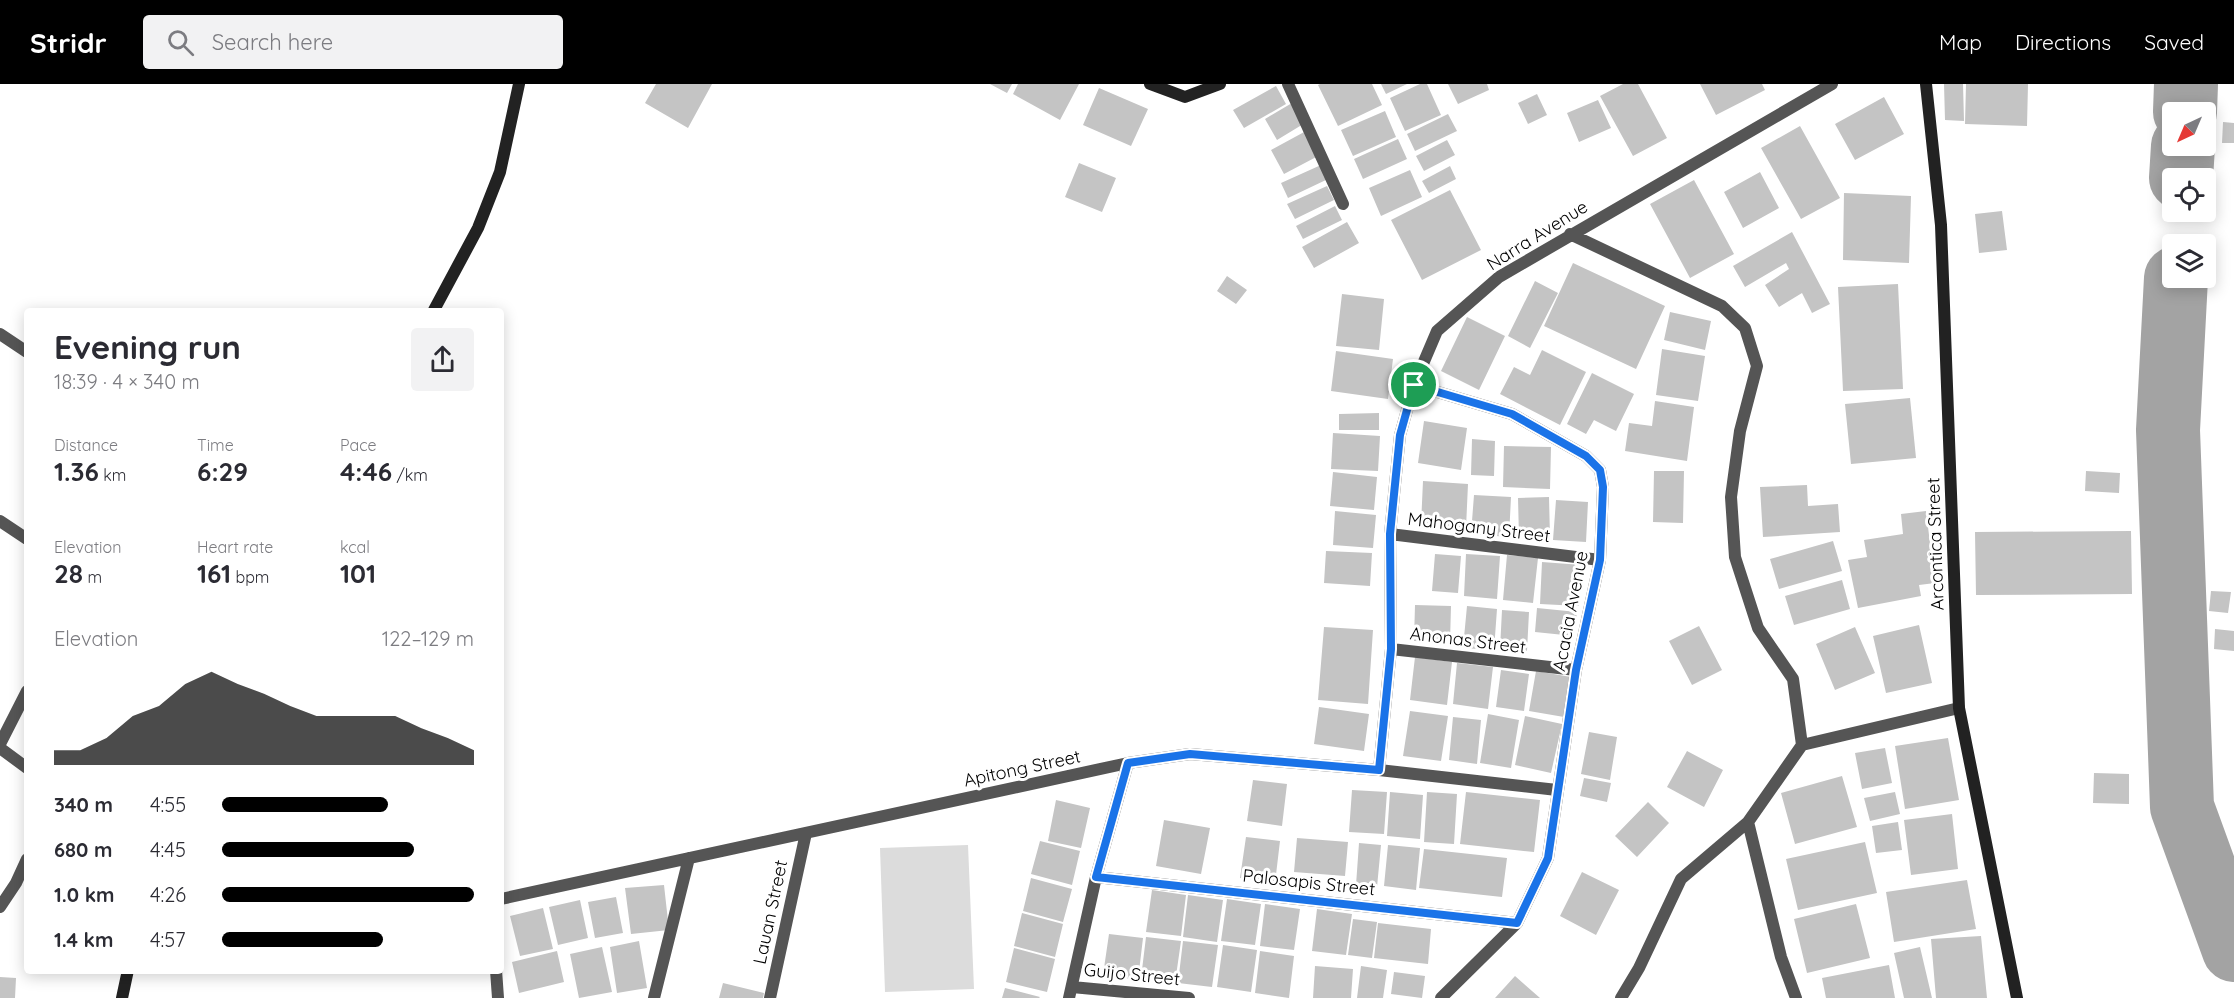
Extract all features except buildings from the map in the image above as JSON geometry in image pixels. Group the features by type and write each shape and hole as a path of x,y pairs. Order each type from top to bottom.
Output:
{"street":[{"path":"435,308 478,228 500,172 519,84"},
{"path":"1150,84 1185,97 1220,84"},
{"path":"1288,84 1343,204"},
{"name":"Narra Avenue","path":"1379,770 1391,649 1390,534 1400,435 1414,385 1437,331 1499,277 1832,84"},
{"name":"Arcontica Street","path":"1926,84 1941,225 1959,708 2017,998"},
{"path":"1570,234 1722,306 1745,328 1757,366 1740,431 1731,497 1735,557 1758,628 1793,679 1802,746"},
{"path":"0,334 24,350"},
{"name":"Acacia Avenue","path":"1414,385 1512,414 1586,456 1600,470 1603,487 1600,560 1576,670 1548,858 1517,923 1441,998"},
{"path":"0,521 24,537"},
{"name":"Mahogany Street","path":"1390,534 1600,560"},
{"name":"Anonas Street","path":"1391,649 1576,670"},
{"path":"24,696 0,746 24,766"},
{"path":"1621,998 1639,968 1681,879 1748,822 1802,746 1959,708"},
{"name":"Apitong Street","path":"504,898 1128,763 1190,754 1379,770 1557,790"},
{"path":"1071,992 1096,877 1128,763"},
{"path":"1748,822 1781,957 1796,998"},
{"name":"Lauan Street","path":"770,998 806,833"},
{"path":"654,998 689,858"},
{"path":"0,907 16,883 24,866"},
{"name":"Palosapis Street","path":"1096,877 1517,923"},
{"path":"122,998 127,974"},
{"path":"496,974 498,998"},
{"name":"Guijo Street","path":"1071,992 1189,998"}],"shaded area":[{"path":"968,845 974,989 885,992 880,848"}],"waterway":[{"path":"2185,102 2186,84"},
{"path":"2182,156 2182,168"},
{"path":"2175,288 2168,430 2182,807 2234,950"}],"route":[{"path":"1414,385 1512,414 1586,456 1600,470 1603,487 1600,560 1576,670 1548,858 1517,923 1096,877 1128,763 1190,754 1379,770 1391,649 1390,534 1400,435 1414,385"}]}
